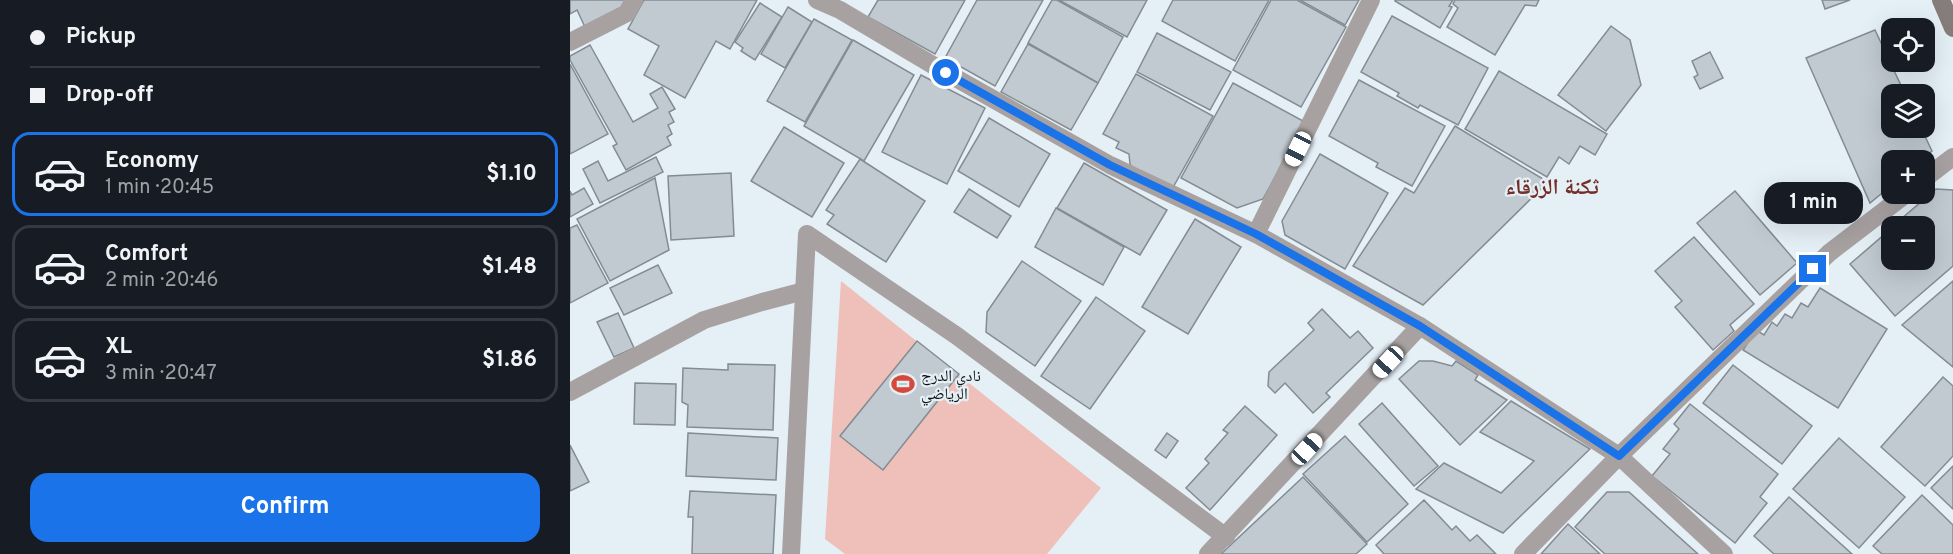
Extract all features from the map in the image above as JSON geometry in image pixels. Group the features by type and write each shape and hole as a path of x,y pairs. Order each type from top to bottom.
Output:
{"street":[{"path":"570,42 627,13 634,0"},
{"path":"817,0 844,5 931,64 1110,165 1256,234 1420,326 1619,456 1724,554"},
{"path":"1256,234 1371,0"},
{"path":"1941,0 1953,28"},
{"path":"1935,171 1953,157"},
{"path":"1523,554 1619,456 1829,254 1893,204"},
{"path":"791,554 807,234 957,336 1226,537"},
{"path":"570,392 704,320 804,291"},
{"path":"1208,554 1420,326"}],"shaded area":[{"name":"نادي الدرج الرياضي","path":"841,281 1101,488 1047,554 845,554 825,539"}],"building":[{"path":"570,0 627,0 629,4 585,27 577,10 570,14"},
{"path":"644,0 757,0 730,49 716,41 685,98 644,75 659,46 628,29"},
{"path":"878,0 965,0 935,54 868,17"},
{"path":"977,0 1043,0 995,86 945,58"},
{"path":"1052,0 1057,0 1123,37 1098,83 1028,43"},
{"path":"1059,0 1147,0 1127,37"},
{"path":"1173,0 1269,0 1235,61 1162,21"},
{"path":"1271,0 1297,0 1346,27 1301,107 1233,70"},
{"path":"1300,0 1359,0 1345,25"},
{"path":"1395,0 1453,0 1449,6 1452,7 1440,28"},
{"path":"1455,0 1539,0 1536,6 1525,5 1495,55 1447,27 1458,8 1453,4"},
{"path":"1822,0 1850,0 1825,9"},
{"path":"760,3 782,17 755,60 741,51 743,48 735,42"},
{"path":"788,7 812,22 785,68 761,54"},
{"path":"1392,16 1488,68 1458,125 1420,105 1418,108 1397,96 1399,93 1361,72"},
{"path":"814,19 852,40 805,122 767,101"},
{"path":"1611,26 1630,40 1641,85 1606,131 1558,95"},
{"path":"1875,30 1881,43 1881,72 1895,72 1900,84 1881,84 1881,138 1926,138 1932,150 1881,150 1881,194 1870,203 1806,58"},
{"path":"1157,33 1231,72 1210,110 1137,72"},
{"path":"853,40 914,75 864,161 804,126"},
{"path":"1028,44 1098,83 1071,130 1001,92"},
{"path":"590,45 633,122 658,108 650,94 662,87 675,109 669,112 674,122 668,125 672,134 667,137 671,145 626,170 613,146 617,144 570,60 570,56"},
{"path":"1710,52 1723,78 1700,89 1694,77 1698,75 1692,61"},
{"path":"570,64 608,134 570,154"},
{"path":"1499,71 1607,134 1595,155 1580,146 1569,164 1559,157 1547,177 1465,129"},
{"path":"1136,74 1213,116 1171,191 1135,172 1130,164 1129,154 1116,148 1119,142 1103,134"},
{"path":"921,75 985,108 947,184 882,152"},
{"path":"1359,80 1445,126 1412,186 1376,167 1378,163 1329,136"},
{"path":"1233,83 1305,122 1263,199 1237,208 1181,178"},
{"path":"989,118 1050,154 1019,207 958,171"},
{"path":"1455,126 1548,182 1423,305 1353,266 1405,188 1414,193"},
{"path":"784,127 844,163 812,217 751,181"},
{"path":"1320,154 1388,193 1345,269 1285,235 1282,221"},
{"path":"656,157 663,172 600,203 583,169 598,161 608,181"},
{"path":"860,159 925,201 886,262 827,224 834,215 826,210"},
{"path":"1084,163 1167,210 1140,255 1057,208"},
{"path":"731,173 734,236 671,240 668,176"},
{"path":"655,178 669,250 610,281 577,219"},
{"path":"584,188 593,204 570,217 570,191 572,195"},
{"path":"969,189 1011,216 997,238 954,212"},
{"path":"1935,190 1953,190 1953,266 1895,316 1850,264 1881,237 1881,270 1935,270 1935,216 1905,216 1919,204 1935,204"},
{"path":"1735,191 1797,263 1760,295 1697,223"},
{"path":"1056,208 1124,247 1103,285 1035,247"},
{"path":"1195,219 1241,247 1188,334 1142,307"},
{"path":"577,225 608,283 570,303 570,228"},
{"path":"1694,237 1754,304 1730,325 1734,331 1713,350 1675,307 1682,301 1655,271"},
{"path":"1022,261 1081,301 1035,366 986,332 987,312"},
{"path":"658,265 672,293 624,315 610,288"},
{"path":"1953,281 1953,367 1902,325"},
{"path":"1820,288 1887,329 1838,408 1743,350 1756,330 1764,335 1772,322 1777,326 1785,314 1792,318 1801,303 1808,307"},
{"path":"1096,297 1145,331 1090,409 1041,376"},
{"path":"1322,309 1350,338 1358,331 1373,348 1326,393 1330,397 1313,413 1285,383 1275,393 1268,386 1269,372 1314,330 1308,323"},
{"path":"618,313 634,348 614,357 597,322"},
{"path":"917,341 959,374 883,470 840,436"},
{"path":"1419,361 1433,361 1452,366 1456,361 1478,375 1475,380 1507,400 1460,445 1399,379"},
{"path":"728,364 775,365 773,430 687,427 688,405 682,402 683,368 728,370"},
{"path":"1733,365 1812,426 1782,464 1703,403"},
{"path":"1943,377 1953,386 1953,456 1925,486 1881,447"},
{"path":"635,383 676,384 675,425 634,424"},
{"path":"1511,401 1590,449 1503,533 1416,489 1444,463 1501,493 1534,461 1480,432"},
{"path":"1382,403 1438,466 1414,486 1359,424"},
{"path":"1690,404 1778,474 1760,497 1767,503 1735,543 1652,476 1670,454 1663,449 1679,429 1674,424"},
{"path":"1245,406 1277,435 1210,510 1186,488 1209,463 1205,459 1228,433 1223,430"},
{"path":"688,433 778,438 776,480 686,476"},
{"path":"1167,433 1178,441 1166,458 1155,450"},
{"path":"1345,436 1408,504 1367,542 1303,474"},
{"path":"1839,438 1905,497 1859,548 1793,489"},
{"path":"570,445 589,482 570,491"},
{"path":"1953,466 1953,509 1931,488"},
{"path":"1303,477 1367,544 1356,554 1221,554"},
{"path":"690,491 776,495 773,554 692,554 693,517 688,517"},
{"path":"1607,492 1629,492 1698,554 1605,554 1575,527"},
{"path":"1922,495 1953,525 1953,554 1882,554 1873,546"},
{"path":"1789,497 1852,554 1774,554 1754,536"},
{"path":"1424,500 1452,530 1456,526 1470,541 1477,535 1496,554 1384,554 1376,545"},
{"path":"1568,524 1600,554 1541,554"}],"place":[{"name":"نادي الدرج الرياضي","path":"903,384"}],"district":[{"name":"ثكنة الزرقاء","path":"1552,186"}],"route":[{"path":"946,73 1110,165 1256,234 1420,326 1619,456 1813,269"}]}
